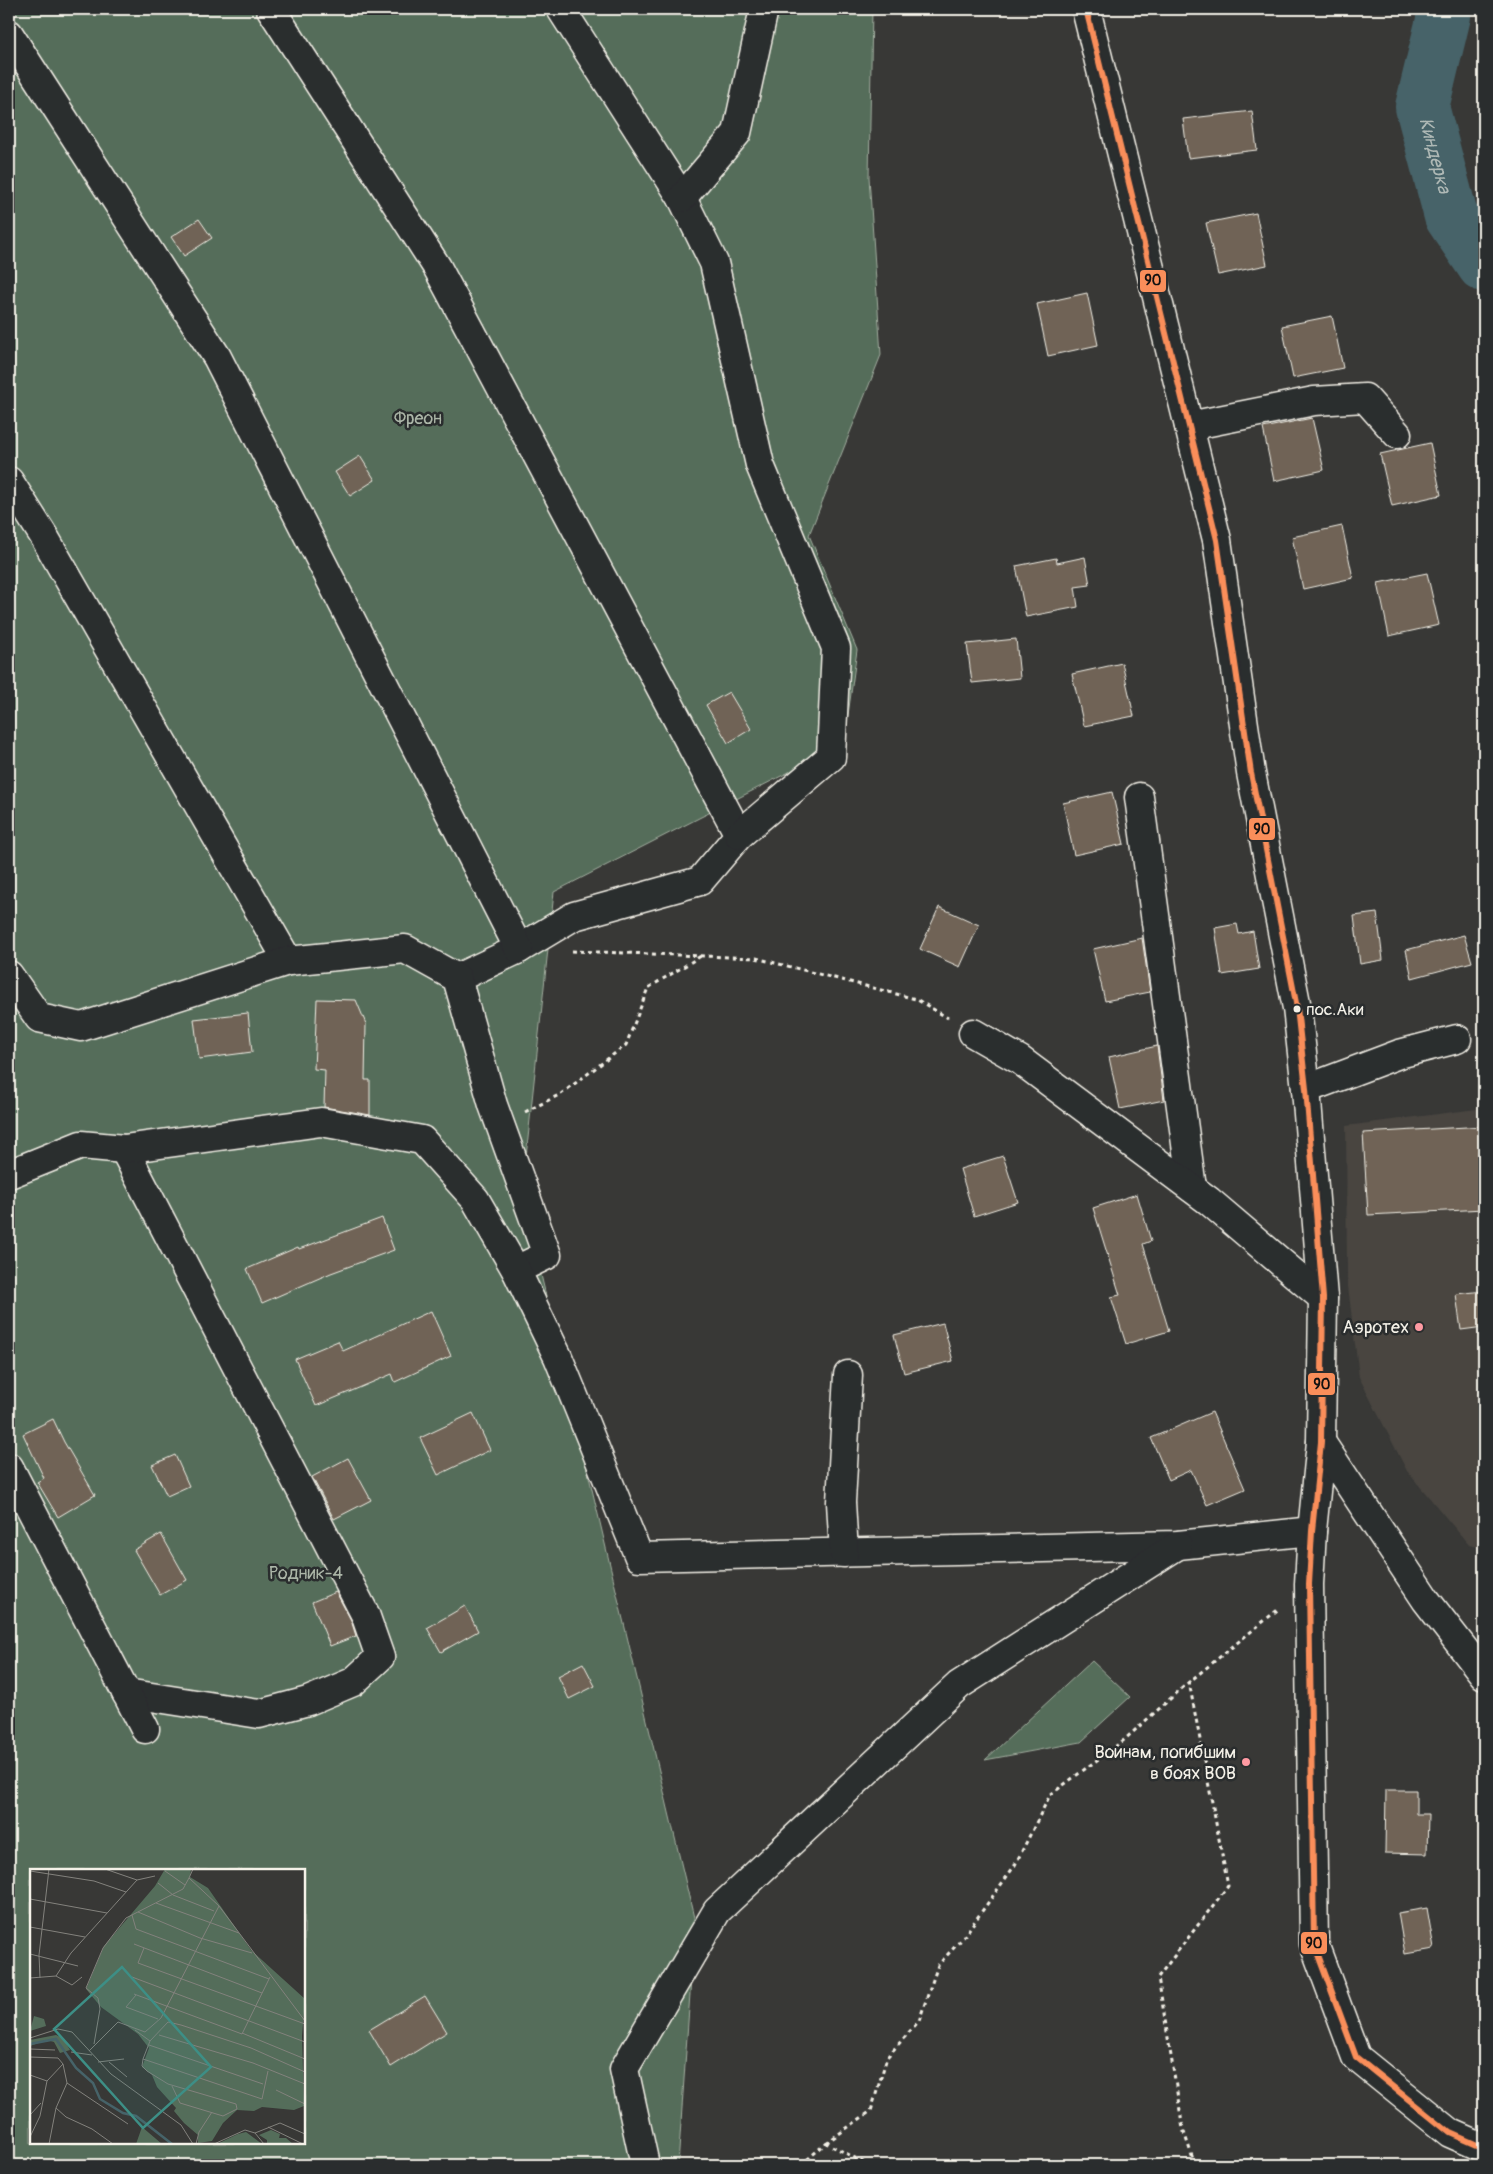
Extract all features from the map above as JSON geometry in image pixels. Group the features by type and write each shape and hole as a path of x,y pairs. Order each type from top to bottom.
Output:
{"street":[{"path":"271,9 438,267 739,835"},
{"path":"457,978 519,949 574,916 700,881 739,835 831,757 836,648 760,465 714,263 682,198 560,9"},
{"path":"682,198 738,133 764,9"},
{"path":"1086,9 1217,540 1251,773 1297,1008 1306,1089 1323,1298 1321,1442 1312,1531 1310,1584 1314,1944 1356,2057 1450,2133 1484,2148"},
{"path":"9,34 217,358 519,949"},
{"path":"1189,426 1314,401 1365,398 1396,434"},
{"path":"9,481 45,538 288,960"},
{"path":"1139,797 1192,1188"},
{"path":"9,975 39,1018 81,1027 288,960 405,949 457,978 500,1125 547,1255 516,1270"},
{"path":"973,1033 1020,1060 1192,1188 1323,1298"},
{"path":"1306,1089 1398,1054 1457,1039"},
{"path":"9,1174 81,1145 124,1149 321,1122 422,1140 475,1199 516,1270 558,1357 639,1557 1178,1545 1312,1531"},
{"path":"124,1149 365,1614 380,1657 353,1682 308,1701 259,1714 126,1693"},
{"path":"844,1553 841,1502 848,1375"},
{"path":"1321,1442 1426,1600 1484,1675"},
{"path":"9,1467 145,1730"},
{"path":"645,2165 624,2069 717,1911 959,1685 1178,1545"}],"path":[{"path":"567,951 756,958 916,999 973,1033"},
{"path":"500,1125 561,1094 626,1045 648,988 701,956"},
{"path":"801,2165 826,2143 871,2111 887,2057 920,2021 938,1965 962,1938 1016,1865 1050,1795 1124,1740 1189,1682 1310,1584"},
{"path":"1189,1682 1228,1886 1158,1977 1183,2129 1195,2165"},
{"path":"826,2143 866,2165"}],"shaded area":[{"name":"Аэротех","path":"1484,1108 1484,1549 1469,1545 1407,1471 1359,1377 1347,1278 1346,1126"}],"green space":[{"path":"9,9 872,9 869,177 881,355 809,535 857,650 844,744 554,892 522,1195 695,1922 678,2165 9,2165"},
{"path":"1092,1661 1130,1697 1081,1742 985,1760"}],"building":[{"path":"1252,111 1257,150 1188,158 1183,119"},
{"path":"1256,213 1267,265 1218,275 1206,223"},
{"path":"199,219 212,238 184,256 171,237"},
{"path":"1087,293 1098,345 1048,356 1037,304"},
{"path":"1332,316 1343,368 1293,378 1282,326"},
{"path":"1312,418 1324,470 1274,481 1263,428"},
{"path":"1430,443 1441,495 1392,506 1380,454"},
{"path":"360,456 375,480 350,496 335,472"},
{"path":"1342,526 1353,578 1303,589 1292,537"},
{"path":"1085,557 1090,585 1075,587 1078,607 1026,617 1016,566 1056,558 1057,563"},
{"path":"1427,573 1439,625 1389,636 1378,583"},
{"path":"1016,639 1020,678 972,683 967,644"},
{"path":"1122,663 1134,716 1084,726 1072,674"},
{"path":"729,692 751,729 728,743 706,705"},
{"path":"1112,792 1124,844 1074,855 1063,803"},
{"path":"939,907 979,925 960,967 920,949"},
{"path":"1377,913 1383,960 1360,964 1354,916"},
{"path":"1237,924 1239,934 1253,931 1259,969 1222,975 1215,928"},
{"path":"1464,935 1472,962 1412,978 1406,950"},
{"path":"1142,938 1150,992 1105,1001 1093,949"},
{"path":"317,999 356,1000 366,1024 365,1080 370,1080 370,1115 324,1107 325,1070 314,1069"},
{"path":"248,1013 252,1052 199,1059 194,1019"},
{"path":"1157,1046 1164,1100 1120,1109 1109,1057"},
{"path":"1484,1126 1484,1209 1368,1215 1363,1133"},
{"path":"1003,1156 1018,1202 974,1216 960,1169"},
{"path":"1137,1194 1151,1241 1143,1244 1169,1331 1126,1344 1111,1297 1120,1295 1093,1208"},
{"path":"382,1218 394,1250 331,1273 262,1303 247,1269 298,1247 299,1249"},
{"path":"1484,1291 1484,1327 1461,1330 1456,1294"},
{"path":"431,1311 451,1356 395,1382 392,1374 316,1406 295,1359 338,1341 343,1351"},
{"path":"943,1323 953,1361 904,1373 894,1335"},
{"path":"1212,1412 1245,1489 1207,1505 1191,1470 1169,1480 1151,1438"},
{"path":"473,1413 490,1450 438,1475 420,1438"},
{"path":"53,1419 95,1495 58,1517 37,1482 44,1478 23,1434"},
{"path":"175,1455 189,1486 167,1496 152,1465"},
{"path":"348,1458 371,1500 334,1519 312,1477"},
{"path":"161,1534 187,1580 160,1595 134,1550"},
{"path":"336,1592 351,1620 356,1636 330,1646 312,1602"},
{"path":"465,1606 478,1631 441,1652 427,1628"},
{"path":"583,1663 595,1686 569,1699 558,1676"},
{"path":"1386,1790 1416,1790 1416,1814 1428,1814 1427,1854 1385,1853"},
{"path":"1427,1908 1434,1949 1405,1954 1398,1913"},
{"path":"425,1996 447,2032 391,2067 369,2030"}],"waterway":[{"name":"Киндерка","path":"1442,9 1444,16 1422,107 1451,216 1484,265"}],"transit line":[{"name":"90","path":"1086,9 1217,540 1251,773 1297,1008 1306,1089 1323,1298 1321,1442 1309,1584 1314,1944 1356,2057 1450,2133 1484,2148"}],"place":[{"name":"пос.Аки","path":"1297,1009"},
{"name":"Аэротех","path":"1419,1327"},
{"name":"Воинам, погибшим в боях ВОВ","path":"1246,1762"}],"park label":[{"name":"Фреон","path":"418,418"},
{"name":"Родник-4","path":"306,1573"}]}
